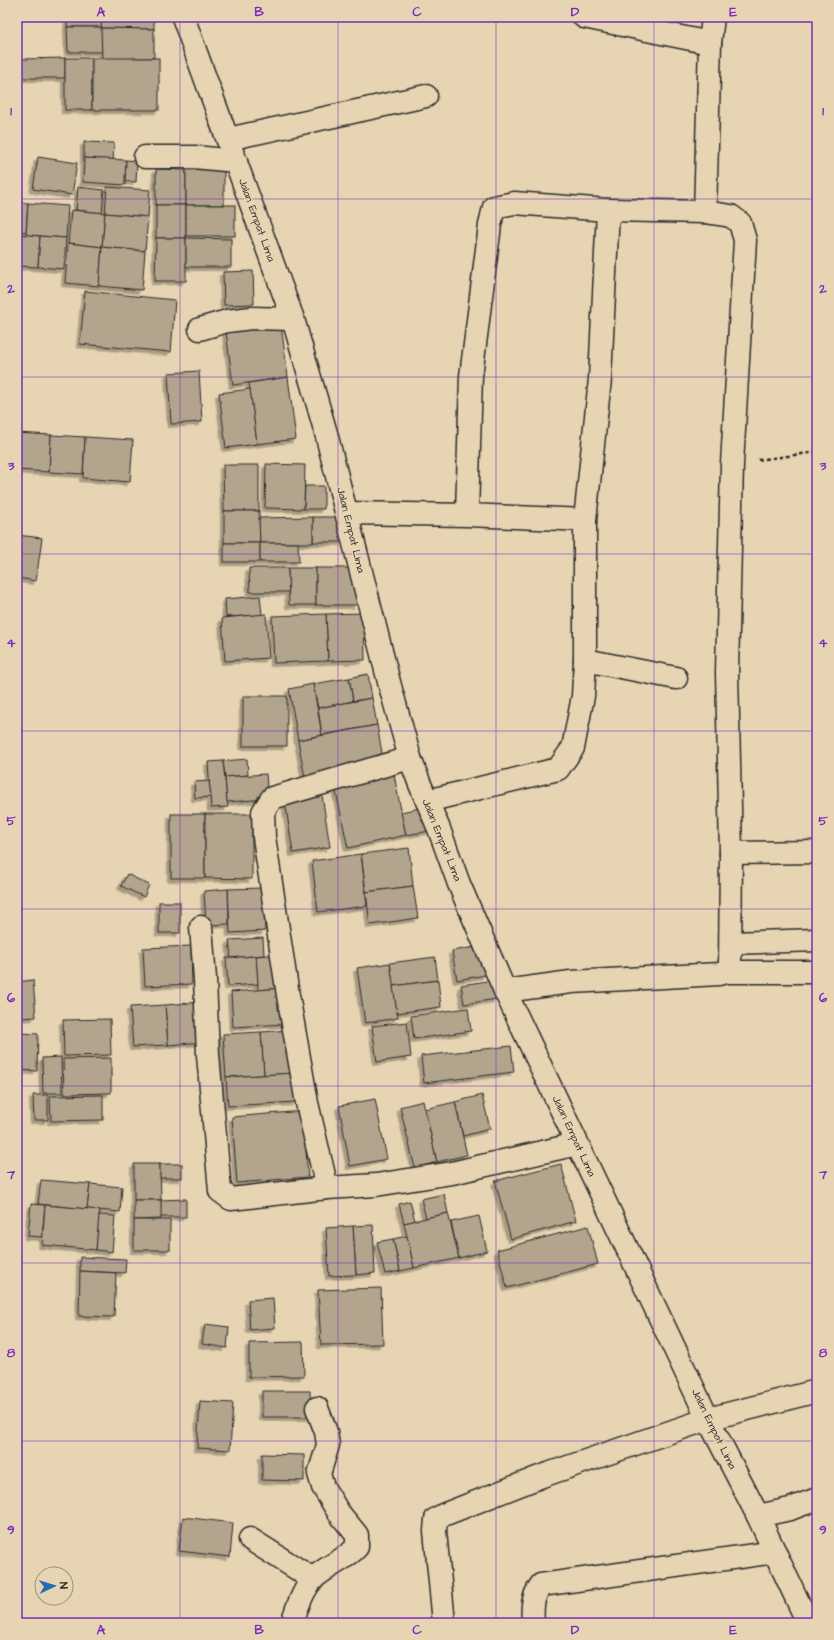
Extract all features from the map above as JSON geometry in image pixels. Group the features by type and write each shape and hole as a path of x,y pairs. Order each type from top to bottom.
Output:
{"street":[{"name":"Jalan Empat Lima","path":"183,17 293,319 326,432 367,600 410,758 462,891 505,991 708,1419 758,1516 808,1623"},
{"path":"584,17 710,43"},
{"path":"705,212 710,43 714,17"},
{"path":"228,139 426,96"},
{"path":"145,157 194,157 236,161"},
{"path":"466,515 471,376 490,225 494,207 514,202 608,210 705,212 731,216 740,223 745,240 732,464 727,672 731,853 731,943 730,966 726,972"},
{"path":"427,801 558,769 573,748 583,696 585,660 585,520 600,379 608,210"},
{"path":"200,329 227,321 250,318 293,319"},
{"path":"347,513 466,515 585,520"},
{"path":"585,660 676,678"},
{"path":"327,1188 307,1104 289,1003 264,837 263,812 272,798 410,758"},
{"path":"731,853 817,852"},
{"path":"201,927 208,1055 220,1190 231,1199 327,1188 376,1185 452,1173 577,1144"},
{"path":"731,943 817,940"},
{"path":"505,991 571,982 719,974 726,972 817,972"},
{"path":"444,1623 435,1531 436,1519 542,1476 708,1419 817,1391"},
{"path":"292,1623 303,1595 313,1579 351,1554 357,1547 357,1535 339,1513 322,1487 319,1474 328,1445 326,1432 317,1408"},
{"path":"758,1516 790,1509 817,1499"},
{"path":"250,1539 313,1579"},
{"path":"533,1623 532,1614 534,1595 541,1585 775,1552"}],"path":[{"path":"732,464 817,452"}],"building":[{"path":"68,17 102,17 102,27 67,27"},
{"path":"102,17 154,17 154,29 101,28"},
{"path":"67,27 102,27 102,52 68,52"},
{"path":"101,28 154,29 154,58 102,59"},
{"path":"65,58 65,78 21,78 21,59"},
{"path":"65,58 92,58 92,110 65,110"},
{"path":"92,58 159,58 159,110 92,110"},
{"path":"84,142 114,143 113,160 84,158"},
{"path":"38,157 77,163 72,195 33,189"},
{"path":"84,158 126,160 125,185 83,182"},
{"path":"126,160 137,161 136,182 125,181"},
{"path":"156,169 186,170 186,205 156,205"},
{"path":"224,169 224,205 186,205 186,170"},
{"path":"78,187 104,190 102,213 76,210"},
{"path":"107,187 150,190 148,217 105,213"},
{"path":"17,202 28,203 26,232 17,231"},
{"path":"28,203 68,206 66,238 26,235"},
{"path":"156,205 186,205 186,238 156,238"},
{"path":"186,205 235,205 235,236 186,236"},
{"path":"71,210 105,213 102,247 68,243"},
{"path":"105,213 148,217 145,251 102,247"},
{"path":"17,234 40,236 38,267 17,266"},
{"path":"40,236 66,238 64,269 38,267"},
{"path":"156,238 186,238 186,281 155,281"},
{"path":"186,238 231,239 231,267 186,267"},
{"path":"68,243 102,247 99,286 65,283"},
{"path":"102,247 145,251 142,290 99,286"},
{"path":"253,271 254,304 224,305 223,272"},
{"path":"85,291 175,300 171,352 80,344"},
{"path":"281,325 288,377 233,385 226,332"},
{"path":"199,371 202,422 171,424 168,373"},
{"path":"288,377 296,439 257,444 249,383"},
{"path":"250,389 257,444 226,448 219,393"},
{"path":"17,433 51,435 49,472 17,470"},
{"path":"51,435 85,437 83,474 49,472"},
{"path":"85,437 133,440 130,482 83,478"},
{"path":"266,464 305,465 304,509 265,508"},
{"path":"223,465 259,465 259,511 224,511"},
{"path":"305,486 324,486 324,509 304,509"},
{"path":"224,511 259,511 260,543 224,543"},
{"path":"313,517 343,517 343,542 313,542"},
{"path":"313,517 313,543 260,543 259,518"},
{"path":"17,535 42,538 36,581 17,578"},
{"path":"224,543 260,543 260,562 224,562"},
{"path":"260,543 298,543 299,562 260,562"},
{"path":"249,568 288,568 289,592 250,592"},
{"path":"288,568 316,568 316,605 289,605"},
{"path":"316,568 357,568 357,605 316,605"},
{"path":"260,596 262,615 226,617 225,599"},
{"path":"364,613 365,660 328,661 326,614"},
{"path":"266,614 269,658 225,661 222,618"},
{"path":"326,614 328,661 274,663 272,616"},
{"path":"368,674 372,698 353,701 349,678"},
{"path":"349,678 353,701 318,708 313,684"},
{"path":"313,684 322,735 298,740 289,689"},
{"path":"243,696 287,696 287,746 243,746"},
{"path":"372,698 377,725 322,735 318,708"},
{"path":"377,725 384,764 305,778 298,740"},
{"path":"247,759 248,775 225,777 223,761"},
{"path":"223,761 228,807 211,808 208,762"},
{"path":"266,774 268,799 227,802 225,777"},
{"path":"394,775 406,835 348,848 335,787"},
{"path":"209,781 211,797 195,798 194,782"},
{"path":"322,795 330,847 293,853 285,801"},
{"path":"425,807 430,831 406,835 401,812"},
{"path":"171,814 205,814 205,878 171,878"},
{"path":"205,814 252,814 252,879 205,878"},
{"path":"409,848 413,886 366,892 361,854"},
{"path":"361,854 367,906 318,912 312,861"},
{"path":"127,874 149,885 144,897 121,886"},
{"path":"413,886 418,918 370,925 366,892"},
{"path":"263,888 265,931 230,933 228,889"},
{"path":"228,889 229,924 206,925 204,891"},
{"path":"159,902 180,902 180,933 159,933"},
{"path":"263,938 264,955 231,958 229,940"},
{"path":"191,946 192,984 145,986 143,948"},
{"path":"481,946 486,975 457,980 452,951"},
{"path":"281,954 283,988 258,990 256,956"},
{"path":"256,956 258,984 228,986 226,958"},
{"path":"435,957 438,980 393,986 390,963"},
{"path":"390,963 398,1018 365,1023 357,968"},
{"path":"33,980 36,1017 20,1018 17,982"},
{"path":"438,980 441,1007 397,1013 393,986"},
{"path":"494,980 497,999 464,1004 461,985"},
{"path":"283,988 285,1024 233,1027 231,992"},
{"path":"201,1002 204,1042 168,1045 165,1005"},
{"path":"165,1005 168,1045 133,1047 130,1007"},
{"path":"468,1008 471,1031 414,1039 411,1016"},
{"path":"110,1019 111,1055 64,1056 63,1020"},
{"path":"407,1022 411,1057 377,1062 372,1026"},
{"path":"291,1030 294,1073 264,1075 261,1032"},
{"path":"261,1032 264,1075 226,1077 223,1034"},
{"path":"19,1033 38,1034 37,1071 17,1070"},
{"path":"511,1046 514,1072 424,1083 421,1056"},
{"path":"61,1057 62,1093 43,1093 42,1058"},
{"path":"111,1058 111,1093 64,1094 63,1059"},
{"path":"294,1073 296,1102 228,1106 226,1077"},
{"path":"33,1095 48,1095 48,1120 34,1120"},
{"path":"103,1095 103,1120 51,1121 50,1096"},
{"path":"482,1095 490,1129 463,1136 455,1102"},
{"path":"375,1099 387,1159 350,1166 339,1106"},
{"path":"423,1101 437,1162 415,1168 400,1107"},
{"path":"455,1102 467,1155 437,1162 425,1109"},
{"path":"303,1111 308,1177 237,1183 232,1117"},
{"path":"134,1164 160,1164 161,1200 134,1200"},
{"path":"160,1164 182,1164 182,1178 160,1178"},
{"path":"561,1164 576,1221 511,1239 495,1181"},
{"path":"41,1180 90,1184 87,1209 38,1204"},
{"path":"90,1184 122,1187 120,1212 87,1209"},
{"path":"444,1194 448,1213 426,1218 421,1199"},
{"path":"186,1199 186,1217 160,1217 161,1200"},
{"path":"134,1200 161,1200 161,1219 134,1220"},
{"path":"410,1201 415,1221 404,1223 399,1204"},
{"path":"31,1204 45,1205 42,1237 28,1236"},
{"path":"45,1205 100,1210 96,1250 42,1245"},
{"path":"448,1213 459,1258 414,1268 404,1223"},
{"path":"99,1215 115,1216 112,1252 96,1250"},
{"path":"479,1216 487,1251 459,1258 451,1222"},
{"path":"134,1220 170,1220 170,1250 134,1250"},
{"path":"373,1225 375,1273 356,1275 353,1226"},
{"path":"353,1226 356,1275 329,1276 326,1228"},
{"path":"588,1226 598,1264 507,1288 497,1250"},
{"path":"407,1236 414,1268 400,1271 393,1239"},
{"path":"393,1239 400,1271 385,1274 377,1242"},
{"path":"80,1257 126,1259 125,1273 80,1271"},
{"path":"80,1271 116,1273 114,1317 79,1316"},
{"path":"381,1288 383,1344 321,1345 318,1290"},
{"path":"273,1298 275,1328 250,1330 248,1300"},
{"path":"205,1324 229,1327 227,1348 202,1344"},
{"path":"303,1342 304,1376 249,1377 249,1343"},
{"path":"262,1391 310,1391 311,1417 262,1417"},
{"path":"200,1401 233,1403 230,1450 197,1448"},
{"path":"262,1454 304,1455 304,1481 262,1480"},
{"path":"183,1517 233,1523 230,1557 179,1551"}]}
